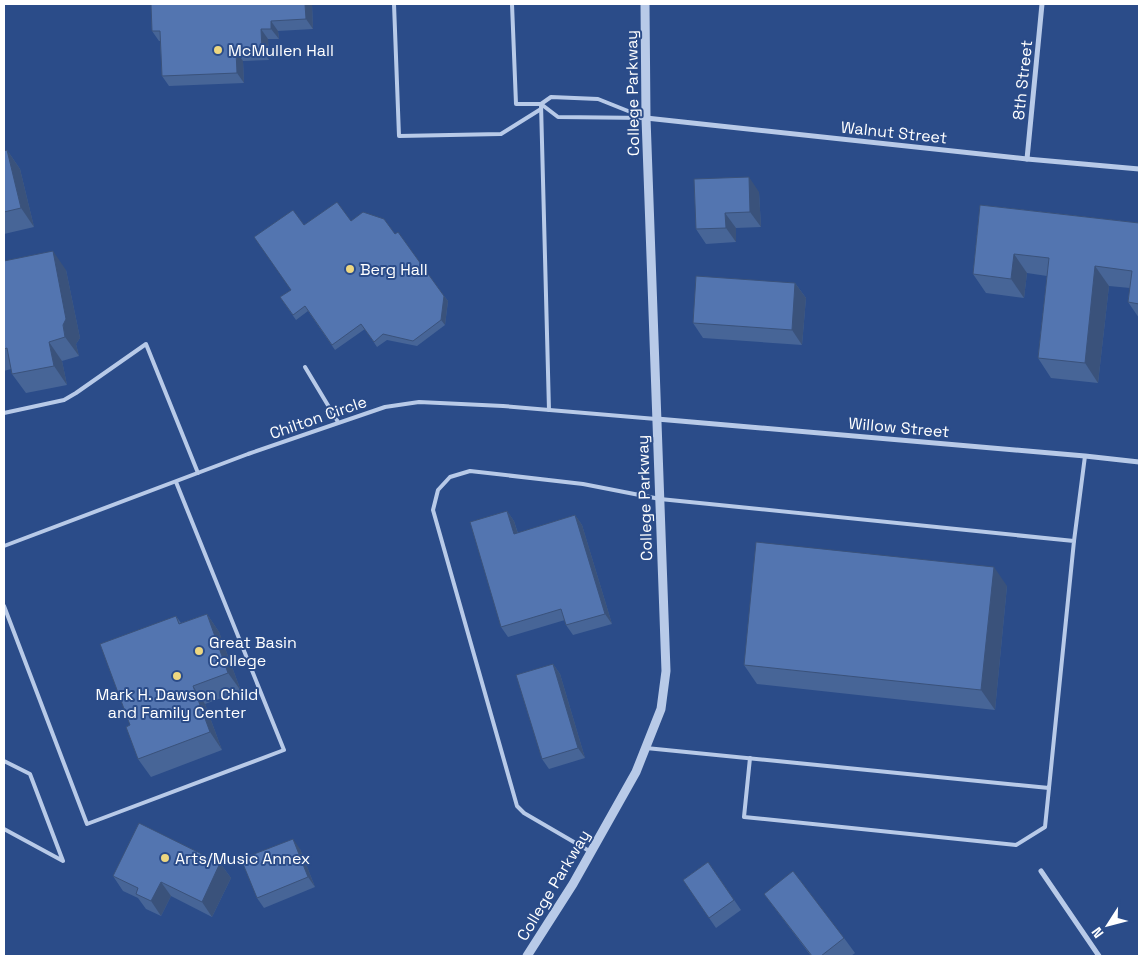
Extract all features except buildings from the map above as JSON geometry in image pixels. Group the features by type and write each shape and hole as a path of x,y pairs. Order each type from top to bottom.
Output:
{"street":[{"name":"College Parkway","path":"527,956 573,884 636,772 661,709 666,671 646,118 645,4"},
{"name":"8th Street","path":"1026,159 1042,4"},
{"name":"Walnut Street","path":"646,118 1026,159 1139,169"},
{"name":"Willow Street","path":"656,419 1139,462"},
{"path":"1041,871 1099,956"}],"lane":[{"path":"394,4 399,136 501,134 541,107 551,97 598,99 646,118"},
{"path":"512,4 516,104 541,107 558,117 646,118"},
{"path":"541,107 549,410"},
{"path":"4,413 64,400 146,344 198,473"},
{"path":"305,367 338,422"},
{"name":"Chilton Circle","path":"4,546 248,454 385,407 419,402 503,406 656,419"},
{"path":"750,758 744,817 1016,845 1045,827 1074,541 1085,456"},
{"path":"591,852 524,813 517,806 433,510 438,490 450,477 470,471 583,484 660,499 1074,541"},
{"path":"4,606 88,824 284,750 176,482"},
{"path":"646,748 1049,788"},
{"path":"4,761 30,774 63,861 4,829"}],"place":[{"name":"McMullen Hall","path":"218,50"},
{"name":"Berg Hall","path":"350,269"},
{"name":"Great Basin College","path":"199,651"},
{"name":"Mark H. Dawson Child and Family Center","path":"177,676"},
{"name":"Arts/Music Annex","path":"165,858"}]}
